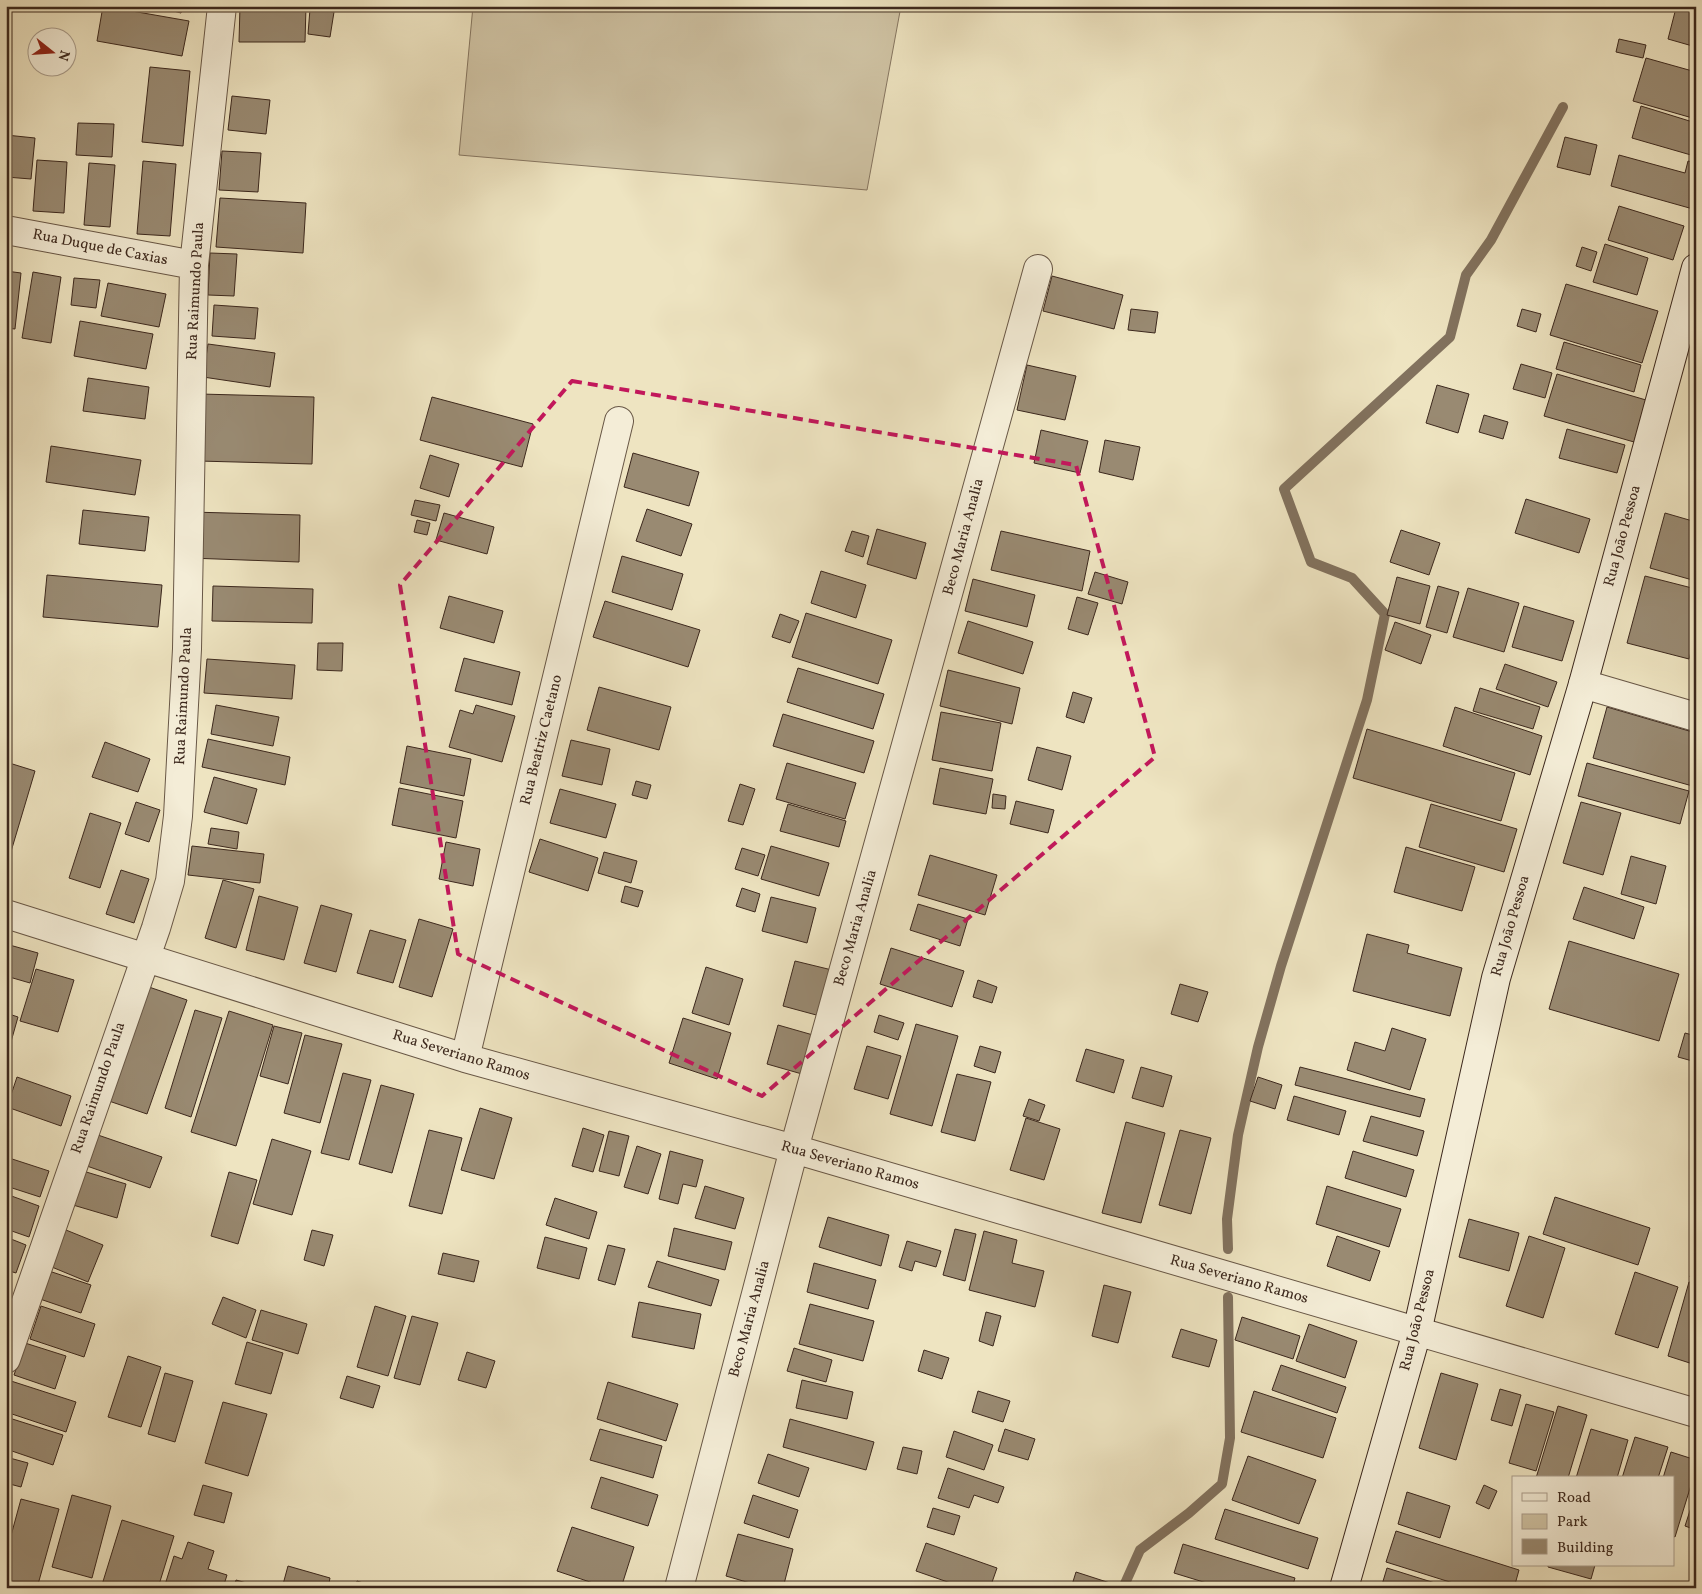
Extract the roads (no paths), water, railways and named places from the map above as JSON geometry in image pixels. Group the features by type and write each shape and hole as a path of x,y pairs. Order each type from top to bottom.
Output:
{"street":[{"name":"Rua Raimundo Paula","path":"6,1359 156,928 170,881 178,816 187,649 194,265 222,6"},
{"name":"Rua Duque de Caxias","path":"6,230 194,265"},
{"name":"Rua João Pessoa","path":"1344,1588 1417,1332 1496,978 1582,684 1696,268"},
{"name":"Beco Maria Analia","path":"679,1588 794,1149 1038,269"},
{"name":"Rua Beatriz Caetano","path":"464,1058 619,421"},
{"path":"1582,684 1696,717"},
{"name":"Rua Severiano Ramos","path":"6,914 464,1058 794,1149 1696,1413"}],"waterway":[{"path":"1228,1249 1227,1219 1238,1135 1258,1047 1281,966 1367,700 1385,614 1352,578 1311,562 1284,489 1450,337 1466,275 1491,240 1563,107"},
{"path":"1123,1588 1140,1550 1189,1513 1222,1484 1230,1438 1228,1297"}]}
